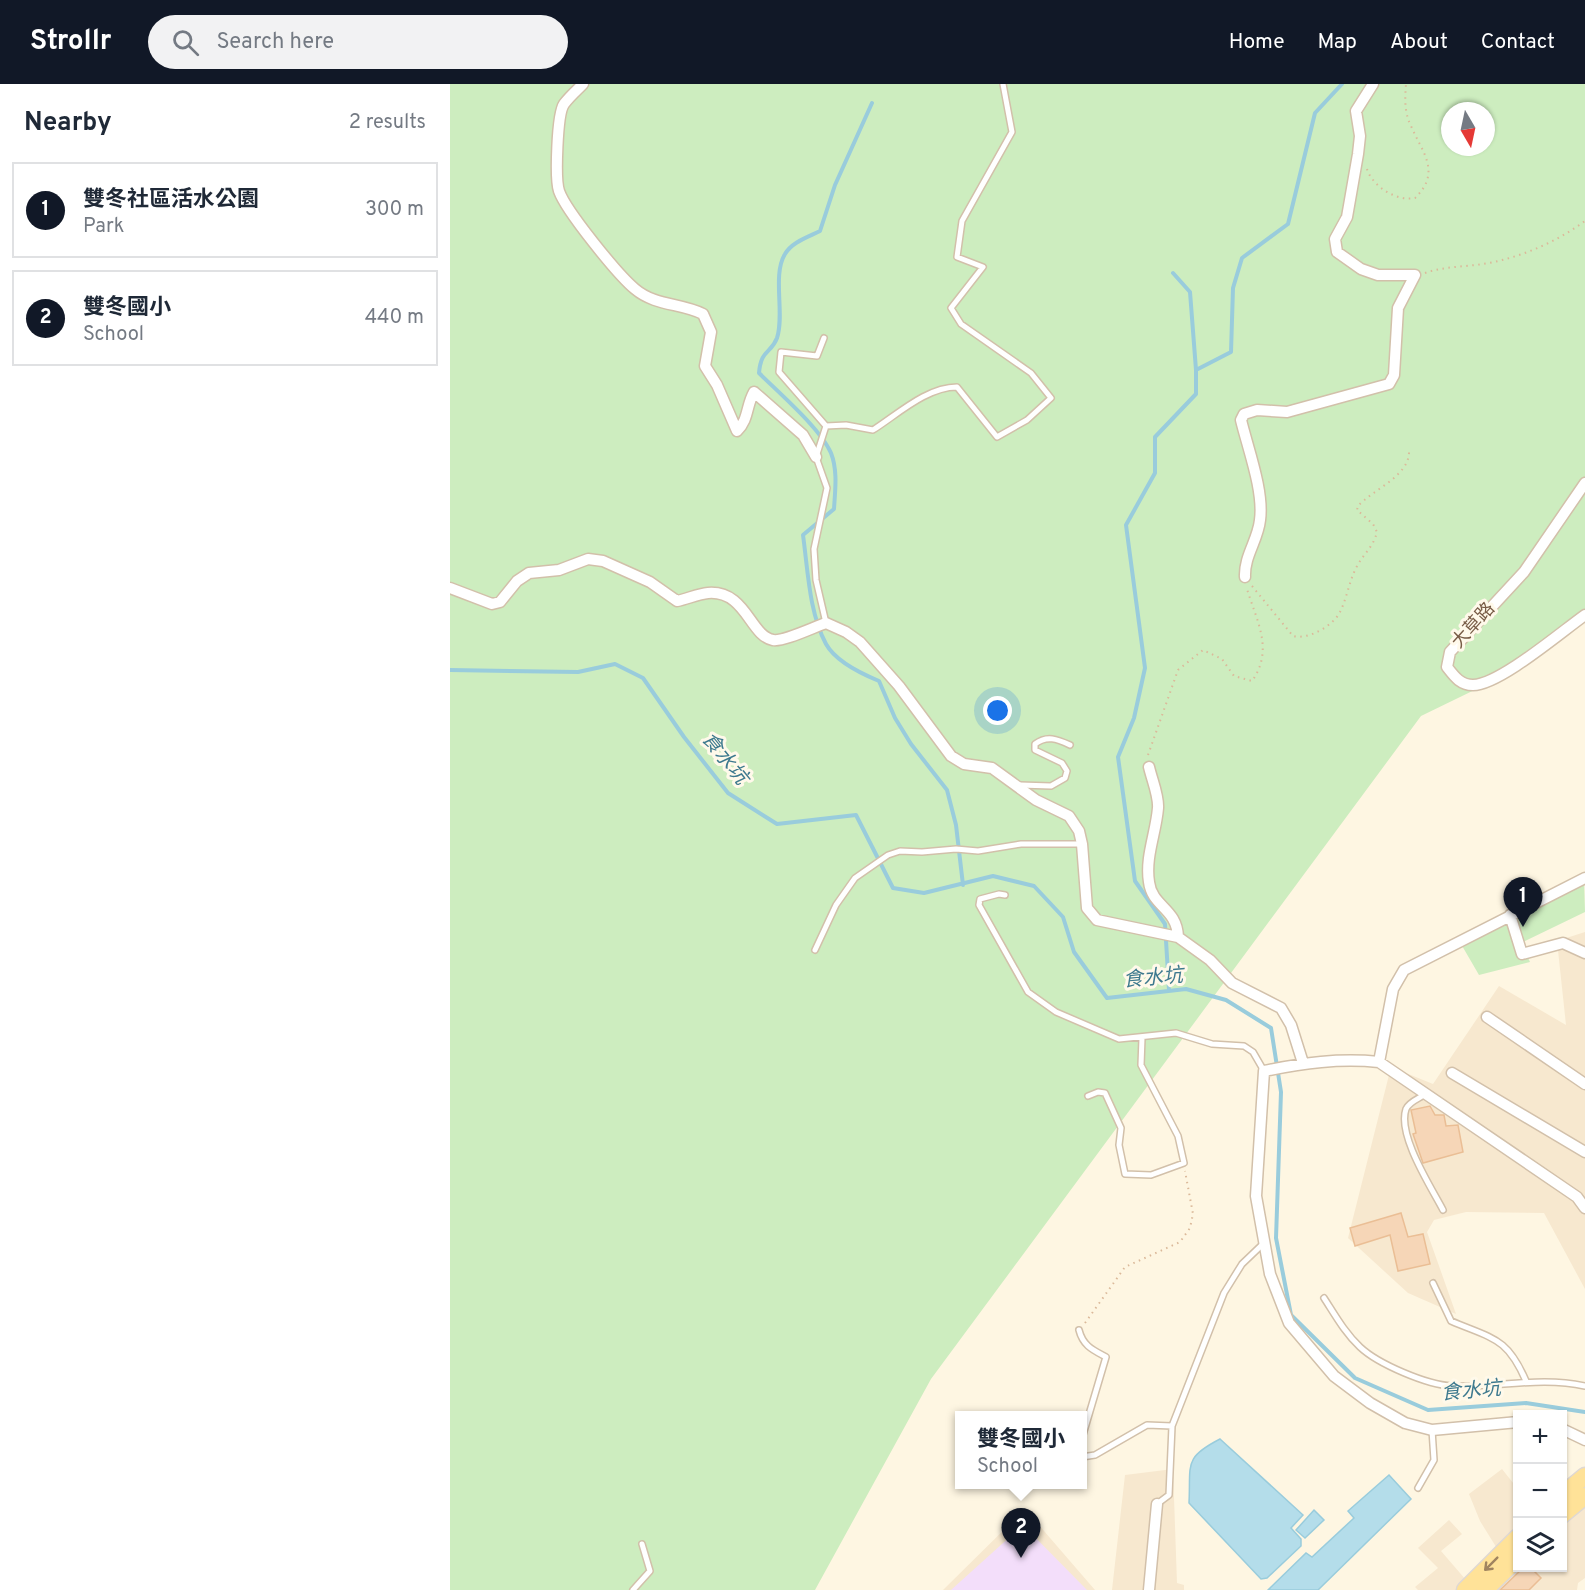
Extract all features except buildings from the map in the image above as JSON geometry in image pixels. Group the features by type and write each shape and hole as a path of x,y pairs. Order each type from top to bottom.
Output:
{"main road":[{"path":"1567,1492 1585,1476"},
{"path":"1567,1512 1585,1496"},
{"path":"1465,1590 1513,1542"},
{"path":"1485,1590 1513,1562"}],"street":[{"path":"583,84 562,106 558,145 556,168 559,191 571,212 635,290 667,306 692,308 703,314 711,332 705,366 717,386 737,431 746,423 749,400 754,392 802,435 817,453"},
{"path":"1245,577 1244,566 1260,523 1262,506 1241,420 1244,414 1257,410 1287,411 1389,384 1395,375 1398,308 1415,275 1378,275 1361,269 1337,252 1335,239 1347,217 1358,154 1360,136 1356,111 1373,84"},
{"name":"大草路","path":"1585,483 1524,572 1450,652 1447,667 1458,681 1472,685 1493,681 1585,615"},
{"path":"450,588 492,604 500,602 517,581 529,573 559,570 588,559 603,561 623,572 650,582 677,601 710,593 727,597 742,606 763,636 775,641 826,623 846,632 860,642 899,686 951,756 964,764 992,768 1036,800 1069,816 1079,831 1082,844 1087,908 1097,920 1178,937 1210,960 1232,983 1281,1008 1291,1025 1303,1063"},
{"path":"1149,767 1158,807 1149,854 1149,884 1153,897 1174,916 1178,924 1178,937"},
{"path":"1379,1062 1393,989 1404,970 1585,878"},
{"path":"1510,915 1522,954 1563,943 1585,953"},
{"path":"1487,1017 1585,1084"},
{"path":"1513,1422 1432,1430 1406,1423 1370,1403 1334,1376 1289,1323 1273,1282 1256,1196 1264,1071 1303,1063 1350,1060 1379,1062 1424,1095 1581,1195 1585,1208"},
{"path":"1452,1073 1585,1152"},
{"path":"1567,1431 1585,1440"},
{"path":"1149,1590 1156,1504"}],"lane":[{"path":"825,428 846,425 873,430 929,394 943,387 957,387 997,437 1027,420 1051,398 1031,373 961,324 951,308 983,267 957,257 962,221 1012,132 1003,84"},
{"path":"824,338 817,356 782,352 779,372 825,428"},
{"path":"825,428 817,453 827,488 814,559 826,623"},
{"path":"1015,785 1043,787 1065,778 1067,771 1062,763 1035,750 1035,744 1042,739 1053,738 1070,745"},
{"path":"815,950 836,905 855,878 868,866 888,855 900,851 965,849 978,851 1021,844 1082,844"},
{"path":"1005,895 999,894 980,899 979,905 1028,992 1056,1012 1087,1023 1098,1032 1119,1039 1176,1033 1212,1044 1244,1046 1252,1052 1264,1071"},
{"path":"1088,1096 1105,1093 1121,1128 1119,1145 1125,1174 1151,1175 1184,1163 1178,1136 1141,1065 1142,1038"},
{"path":"1424,1095 1410,1103 1405,1111 1407,1137 1419,1166 1443,1210"},
{"path":"1156,1504 1169,1495 1172,1426 1224,1293 1242,1264 1266,1241"},
{"path":"1433,1283 1451,1321 1504,1346 1514,1355 1526,1381"},
{"path":"1324,1298 1344,1329 1361,1348 1402,1371 1434,1384 1450,1386 1563,1381 1585,1386"},
{"path":"1079,1330 1081,1339 1089,1348 1106,1358 1087,1424"},
{"path":"1087,1456 1095,1455 1147,1425 1172,1426"},
{"path":"1418,1488 1434,1460 1432,1430"},
{"path":"633,1590 650,1571 642,1544"}],"path":[{"path":"1366,163 1369,175 1395,198 1415,198 1427,181 1429,162 1410,125 1404,103 1406,84"},
{"path":"1415,275 1433,270 1489,263 1534,250 1561,238 1585,221"},
{"path":"1245,577 1293,636 1300,638 1330,623 1340,613 1357,566 1376,538 1377,532 1373,524 1357,510 1358,506 1400,471 1409,458 1409,451"},
{"path":"1149,767 1148,754 1178,670 1203,650 1222,659 1234,676 1252,681 1261,670 1264,636 1245,577"},
{"path":"1079,1330 1125,1267 1180,1242 1190,1228 1193,1214 1184,1163"}],"shaded area":[{"path":"1585,932 1585,1289 1544,1213 1466,1212 1434,1220 1427,1232 1456,1314 1408,1293 1348,1238 1391,1067 1433,1084 1499,986 1566,1025 1557,941"},
{"path":"1173,1469 1177,1583 1184,1585 1184,1590 1112,1590 1125,1475"},
{"path":"1502,1469 1513,1483 1513,1572 1567,1572 1567,1484 1585,1470 1585,1578 1578,1583 1577,1590 1418,1590 1415,1587 1438,1568 1418,1548 1449,1520 1462,1534 1441,1551 1466,1580 1498,1550 1480,1521 1469,1494"},
{"path":"1025,1509 1095,1590 943,1590"},
{"path":"1023,1525 1087,1590 951,1590"}],"green space":[{"path":"450,84 1585,84 1585,621 1493,681 1421,716 931,1379 815,1590 450,1590"},
{"path":"1584,879 1585,912 1521,943 1530,962 1479,975 1461,944"}],"water":[{"path":"1220,1439 1303,1515 1291,1528 1301,1539 1301,1546 1267,1578 1261,1579 1189,1503 1190,1471 1194,1457"},
{"path":"1389,1475 1411,1499 1318,1590 1268,1590 1306,1553 1312,1557 1354,1518 1348,1511"},
{"path":"1314,1510 1324,1520 1305,1538 1296,1530"}],"waterway":[{"path":"1169,990 1165,924 1135,881 1118,757 1134,718 1145,668 1126,525 1155,473 1155,437 1196,394 1196,370 1231,352 1233,288 1242,258 1288,224 1315,113 1342,84"},
{"path":"872,103 835,185 820,231 792,246 781,263 779,328 775,343 762,360 759,373 818,433 826,443 835,467 834,509 803,535 810,591 820,632 830,650 843,662 879,681 895,718 911,744 947,790 956,825 963,885"},
{"path":"1173,273 1190,292 1196,370"},
{"name":"食水坑","path":"450,670 578,672 615,664 643,678 684,737 728,793 777,824 856,815 893,888 924,893 993,876 1034,886 1063,917 1074,952 1107,998 1186,989 1226,1000 1271,1028 1281,1092 1276,1238 1291,1315 1355,1378 1428,1410 1526,1403 1585,1412"}],"place":[{"name":"雙冬社區活水公園","path":"1523,927"},
{"name":"雙冬國小","path":"1021,1558"}]}
